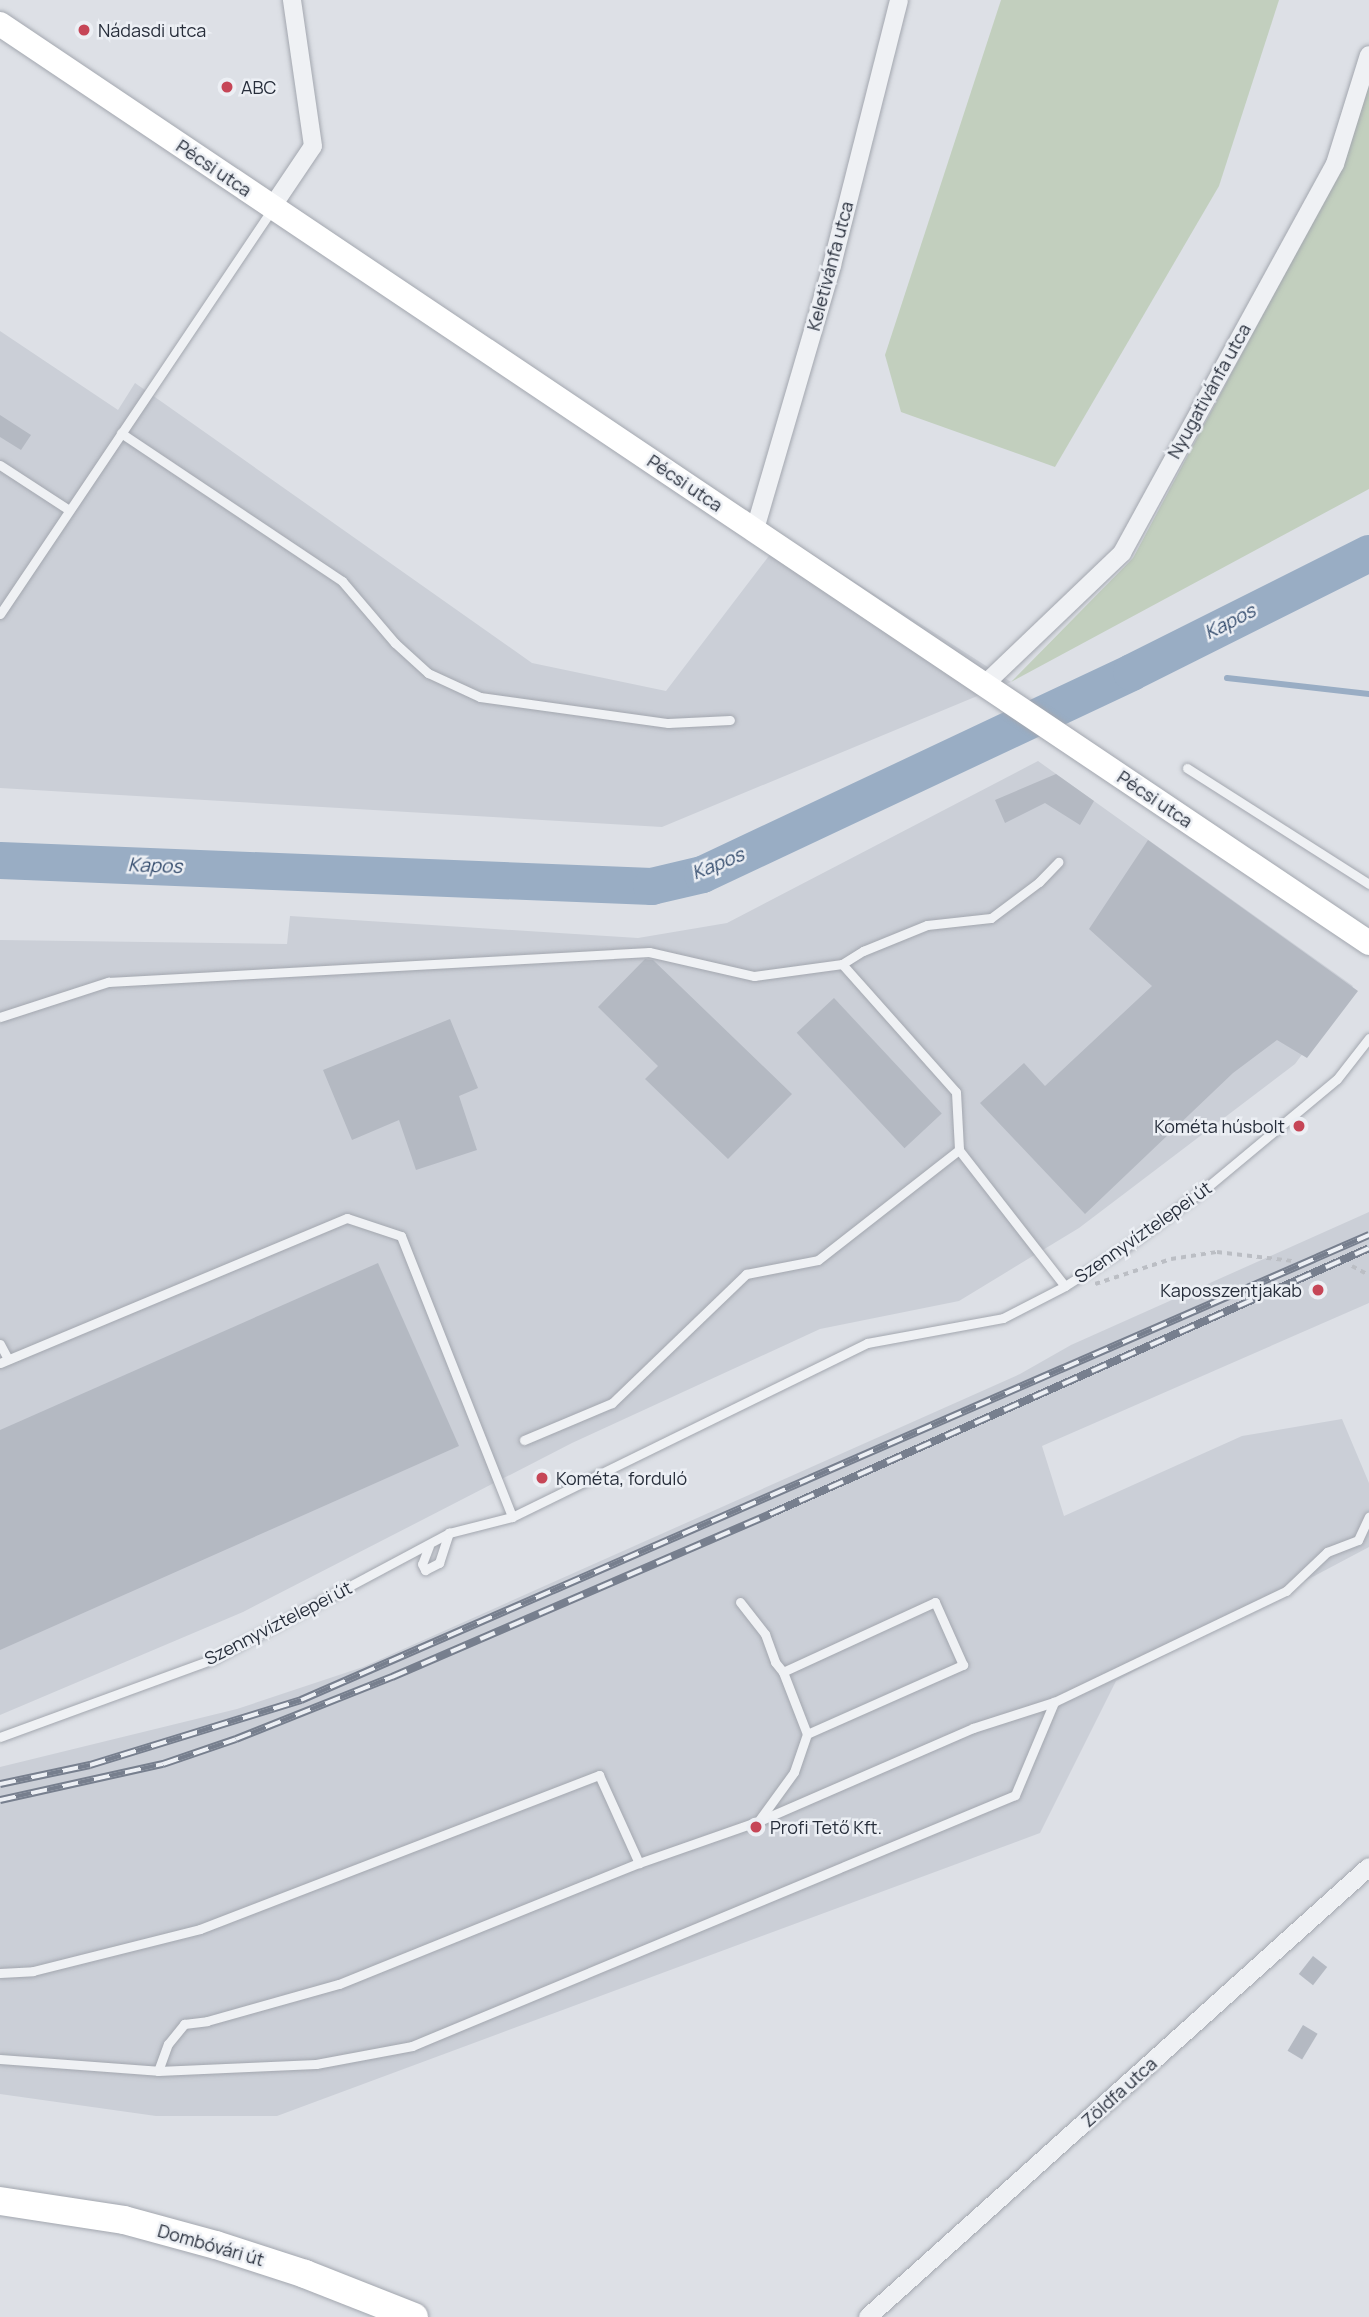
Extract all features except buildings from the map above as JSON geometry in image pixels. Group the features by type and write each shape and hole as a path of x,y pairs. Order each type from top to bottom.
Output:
{"main road":[{"name":"Dombóvári út","path":"0,2200 124,2220 216,2245 304,2274 414,2317"}],"street":[{"path":"272,207 313,146 292,0"},
{"name":"Keletivánfa utca","path":"755,529 832,265 899,0"},
{"name":"Pécsi utca","path":"0,24 1369,943"},
{"name":"Nyugativánfa utca","path":"995,691 1122,553 1335,164 1369,55"},
{"name":"Zöldfa utca","path":"868,2317 1368,1871"}],"lane":[{"path":"0,614 272,207"},
{"path":"121,433 342,581 395,643 428,673 480,697 668,723 730,720"},
{"path":"0,465 69,510"},
{"path":"1187,768 1369,884"},
{"path":"0,1017 108,982 649,952 754,976 842,964 863,951 927,925 991,918 1039,882 1058,862"},
{"path":"842,964 956,1092 959,1150 1065,1286"},
{"name":"Szennyvíztelepei út","path":"512,1517 867,1343 1003,1318 1065,1286 1126,1247 1206,1188 1337,1079 1369,1038"},
{"path":"524,1440 612,1403 746,1274 818,1260 959,1150"},
{"path":"0,1343 4,1361 347,1218 401,1236 512,1517 449,1533 439,1563 425,1570 422,1564 424,1551 432,1542"},
{"path":"158,2071 168,2044 184,2024 207,2021 339,1984 639,1863 759,1821 973,1728 1054,1702 1286,1591 1327,1552 1358,1540 1369,1516"},
{"name":"Szennyvíztelepei út","path":"0,1737 213,1659 449,1533"},
{"path":"740,1602 765,1634 807,1734 794,1772 759,1821"},
{"path":"783,1672 935,1602 963,1665 807,1734"},
{"path":"0,2059 158,2071 316,2064 412,2046 1015,1795 1054,1702"},
{"path":"0,1973 33,1970 200,1929 599,1775 639,1863"}],"path":[{"path":"1065,1286 1104,1284 1171,1259 1217,1252 1293,1261"},
{"path":"1352,1266 1369,1275"}],"shaded area":[{"path":"0,331 118,410 135,383 532,663 666,691 784,536 1011,682 662,827 0,788"},
{"path":"1038,761 1353,986 1295,1064 1079,1228 959,1301 820,1329 572,1443 243,1612 0,1715 0,940 287,944 290,916 638,938 727,923"},
{"path":"1369,1212 1369,1303 1042,1446 1064,1516 1242,1436 1342,1419 1369,1483 1369,1547 1116,1681 1040,1833 277,2116 156,2116 0,2094 0,1767 237,1709 363,1667 1020,1374 1071,1345"}],"green space":[{"path":"1001,0 1279,0 1219,186 1055,467 901,412 885,355"},
{"path":"1369,52 1369,489 1011,682 1133,558 1315,217"}],"waterway":[{"name":"Kapos","path":"0,860 651,886 702,874 1131,672 1369,553"},
{"path":"1227,678 1369,694"}],"railway":[{"path":"0,1784 90,1765 301,1700 1369,1235"},
{"path":"0,1800 163,1764 236,1739 392,1677 770,1514 1369,1248"}],"place":[{"name":"Nádasdi utca","path":"84,30"},
{"name":"ABC","path":"227,87"},
{"name":"Kométa húsbolt","path":"1299,1126"},
{"name":"Kaposszentjakab","path":"1318,1290"},
{"name":"Kométa, forduló","path":"542,1478"},
{"name":"Profi Tető Kft.","path":"756,1827"}]}
